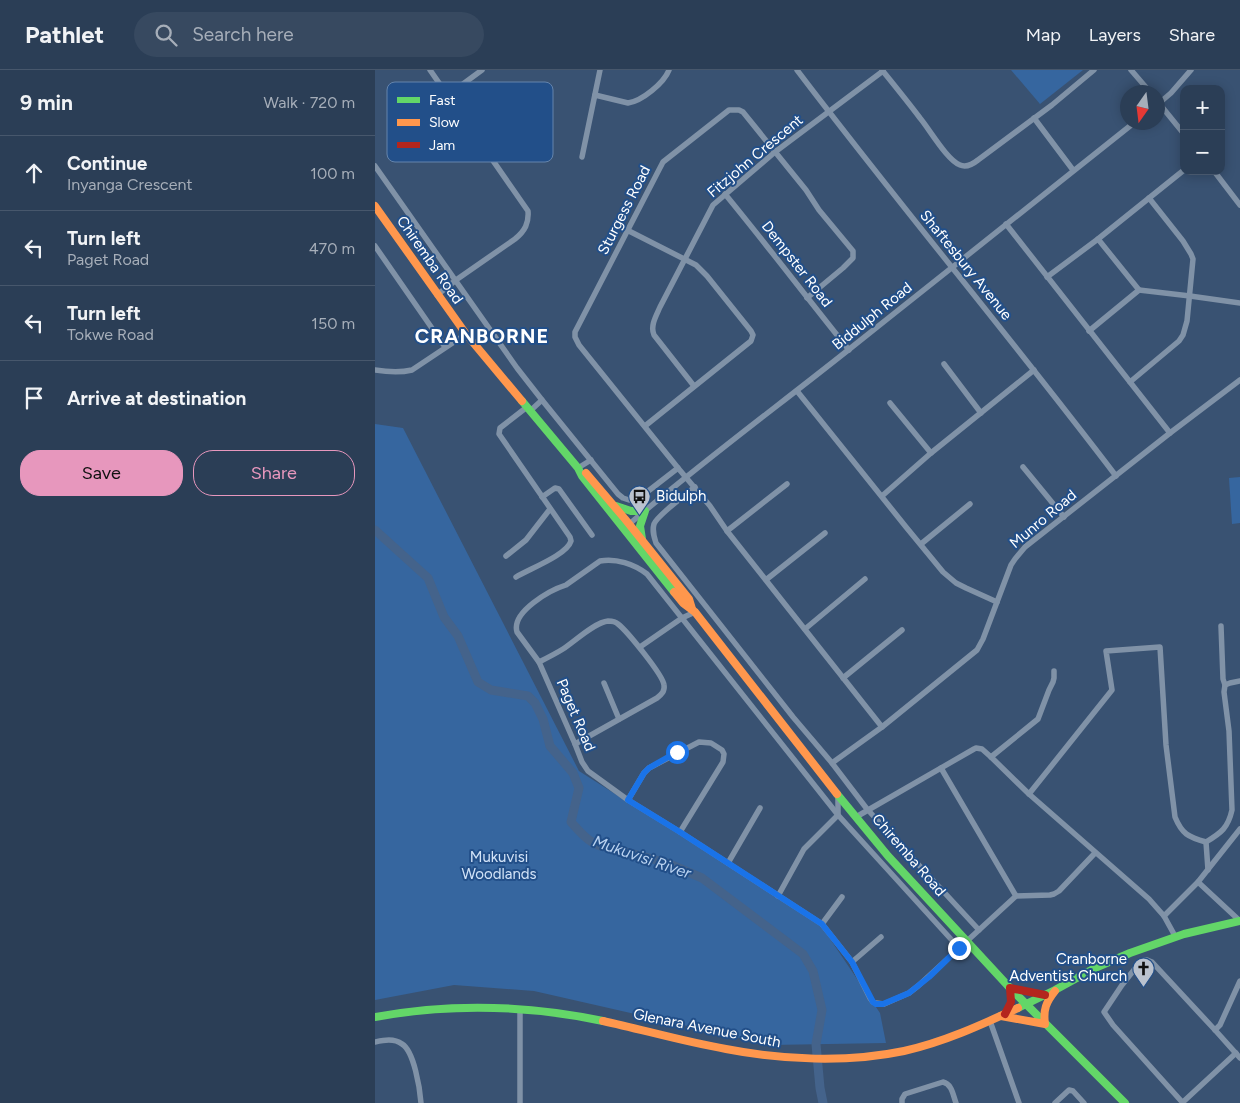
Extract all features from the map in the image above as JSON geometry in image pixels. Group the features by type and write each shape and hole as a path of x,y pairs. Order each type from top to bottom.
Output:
{"main road":[{"name":"Chiremba Road","path":"375,206 466,334 578,468 582,476 642,540 689,599 694,610 760,695 888,856 1010,988 1125,1103"},
{"name":"Chiremba Road","path":"578,468 586,473 615,505 627,526 683,603 694,610"},
{"path":"615,505 631,511 645,511 640,526 642,540"},
{"name":"Glenara Avenue South","path":"375,1017 446,1008 520,1009 586,1018 706,1045 766,1056 823,1059 882,1055 911,1050 965,1032 1045,995 1096,967 1175,936 1240,921"},
{"path":"1045,995 1010,988 1011,1002 1003,1015 1045,1024 1043,1014 1045,1003 1055,990"}],"street":[{"path":"429,70 438,82"},
{"path":"466,82 482,70"},
{"path":"582,157 600,70"},
{"path":"595,95 631,103 639,100 660,84 667,76 669,70"},
{"name":"Shaftesbury Avenue","path":"797,70 1116,476"},
{"path":"882,71 953,161 958,165 968,166 1034,118 1094,70"},
{"path":"1131,70 1144,85"},
{"path":"1165,98 1191,70"},
{"name":"Fitzjohn Crescent","path":"694,386 652,330 660,308 713,205 775,152 882,71"},
{"name":"Sturgess Road","path":"807,298 853,258 853,251 743,112 729,110 663,162 575,332 575,337 579,345 695,487 727,531 767,579 882,727"},
{"path":"1165,111 1181,130"},
{"path":"1034,118 1073,170"},
{"name":"Biddulph Road","path":"627,526 686,476 849,350 1125,130"},
{"path":"437,295 515,239 527,225 528,210 494,162"},
{"path":"375,166 501,346 618,494 629,500 638,499 678,468"},
{"path":"1047,277 1180,173"},
{"path":"1217,175 1240,204"},
{"name":"Dempster Road","path":"725,194 849,350"},
{"path":"1130,382 1179,341 1186,328 1190,296 1193,263 1191,254 1149,198"},
{"path":"1006,224 1170,433"},
{"path":"627,230 696,265 707,276 753,335 751,341 645,426"},
{"path":"1098,239 1139,290 1240,303"},
{"path":"375,246 445,347"},
{"path":"1089,331 1139,290"},
{"path":"375,370 404,372 412,370 466,334"},
{"path":"944,364 981,412"},
{"path":"882,496 1034,370"},
{"name":"Munro Road","path":"832,763 882,727 977,650 1011,565 1025,547 1240,380"},
{"path":"797,391 939,568 956,583 997,602"},
{"path":"516,577 548,561 571,544 570,537 499,434 500,428 542,400"},
{"path":"890,403 931,454"},
{"path":"578,468 591,460"},
{"path":"1023,467 1065,517"},
{"path":"727,531 787,484"},
{"path":"695,487 656,520 653,529 656,543 793,717 832,763 867,810 979,930"},
{"path":"542,497 555,488 559,489 592,535"},
{"path":"921,544 970,504"},
{"path":"506,556 526,540 550,509"},
{"path":"767,579 825,533"},
{"name":"Chiremba Road","path":"517,623 519,617 542,597 566,585 599,561 624,562 633,565 647,574 838,815 959,948"},
{"path":"805,629 865,579"},
{"path":"639,647 694,610 702,601"},
{"path":"539,662 563,649 599,623 610,620 619,624 639,647 662,679 664,690 657,698 575,744"},
{"name":"Paget Road","path":"517,623 517,632 539,662 581,762 588,771 628,800 822,924 852,962 876,1004 883,1004 909,993 959,948"},
{"path":"1029,794 1113,690 1106,651 1160,647 1166,745 1175,817 1179,828 1193,839 1206,842 1219,834 1226,827 1232,810 1229,731 1223,679 1221,626"},
{"path":"843,678 902,630"},
{"path":"991,757 1038,719 1055,678 1053,671"},
{"path":"1225,685 1230,682 1240,681"},
{"path":"605,683 619,719"},
{"path":"748,700 772,690"},
{"path":"628,800 649,768 699,742 711,743 722,750 724,754 723,762 680,832"},
{"path":"856,816 976,748 981,749 1095,853 1149,899 1164,916 1175,936"},
{"path":"941,768 1016,896"},
{"path":"778,896 804,849 838,815 838,795"},
{"path":"728,864 760,808"},
{"path":"1164,916 1198,882 1240,829"},
{"path":"1206,842 1208,870"},
{"path":"959,948 1016,896 1050,895 1059,891 1095,853"},
{"path":"1198,882 1240,921"},
{"path":"822,924 842,897"},
{"path":"852,962 881,937"},
{"path":"1141,961 1152,962 1238,1056 1183,1103 1113,1025 1104,1012 1141,961"},
{"path":"1215,1030 1220,1025 1240,981"},
{"path":"520,1009 520,1103"},
{"path":"990,1021 1019,1103"},
{"path":"377,1042 395,1041 406,1047 421,1093 421,1103"},
{"path":"902,1103 905,1094 943,1082 948,1083 950,1086 956,1103"},
{"path":"1055,1103 1069,1090 1073,1091 1084,1103"}],"green space":[{"path":"1011,70 1083,70 1040,104"},
{"name":"Mukuvisi Woodlands","path":"375,424 403,428 579,771 820,924 880,1013 886,1043 771,1045 534,991 454,985 375,1000"},
{"path":"1240,477 1240,523 1232,524 1229,478"}],"waterway":[{"name":"Mukuvisi River","path":"375,530 428,578 444,617 458,636 478,682 491,690 528,696 535,703 543,719 550,746 573,773 579,788 571,822 583,835 597,845 667,863 702,878 803,954 813,971 822,1010 816,1044 823,1103"}],"traffic: fast":[{"path":"522,401 578,468 582,476 674,592"},
{"path":"616,506 631,511 645,511 640,526 642,539"},
{"path":"837,794 888,856 1010,988 1125,1103"},
{"path":"1018,1008 1095,968 1130,953 1184,934 1240,921"},
{"path":"375,1017 432,1009 489,1008 546,1012 603,1021"}],"traffic: slow":[{"path":"375,206 466,334 522,401"},
{"path":"586,473 689,599 692,609"},
{"path":"674,592 683,603 695,612 837,794"},
{"path":"1001,1016 1045,1024 1044,1014 1046,1006 1055,991"},
{"path":"603,1021 695,1043 748,1053 792,1058 838,1059 882,1055 919,1047 990,1021 1018,1008"}],"traffic: jam":[{"path":"1005,1014 1011,1002 1010,988 1045,995"}],"place":[{"name":"Bidulph","path":"640,515"},
{"name":"Cranborne Adventist Church","path":"1143,987"}],"district":[{"name":"CRANBORNE","path":"482,336"}],"route":[{"path":"677,752 649,768 628,800 822,924 852,962 873,1002 883,1004 909,993 959,948"}]}
